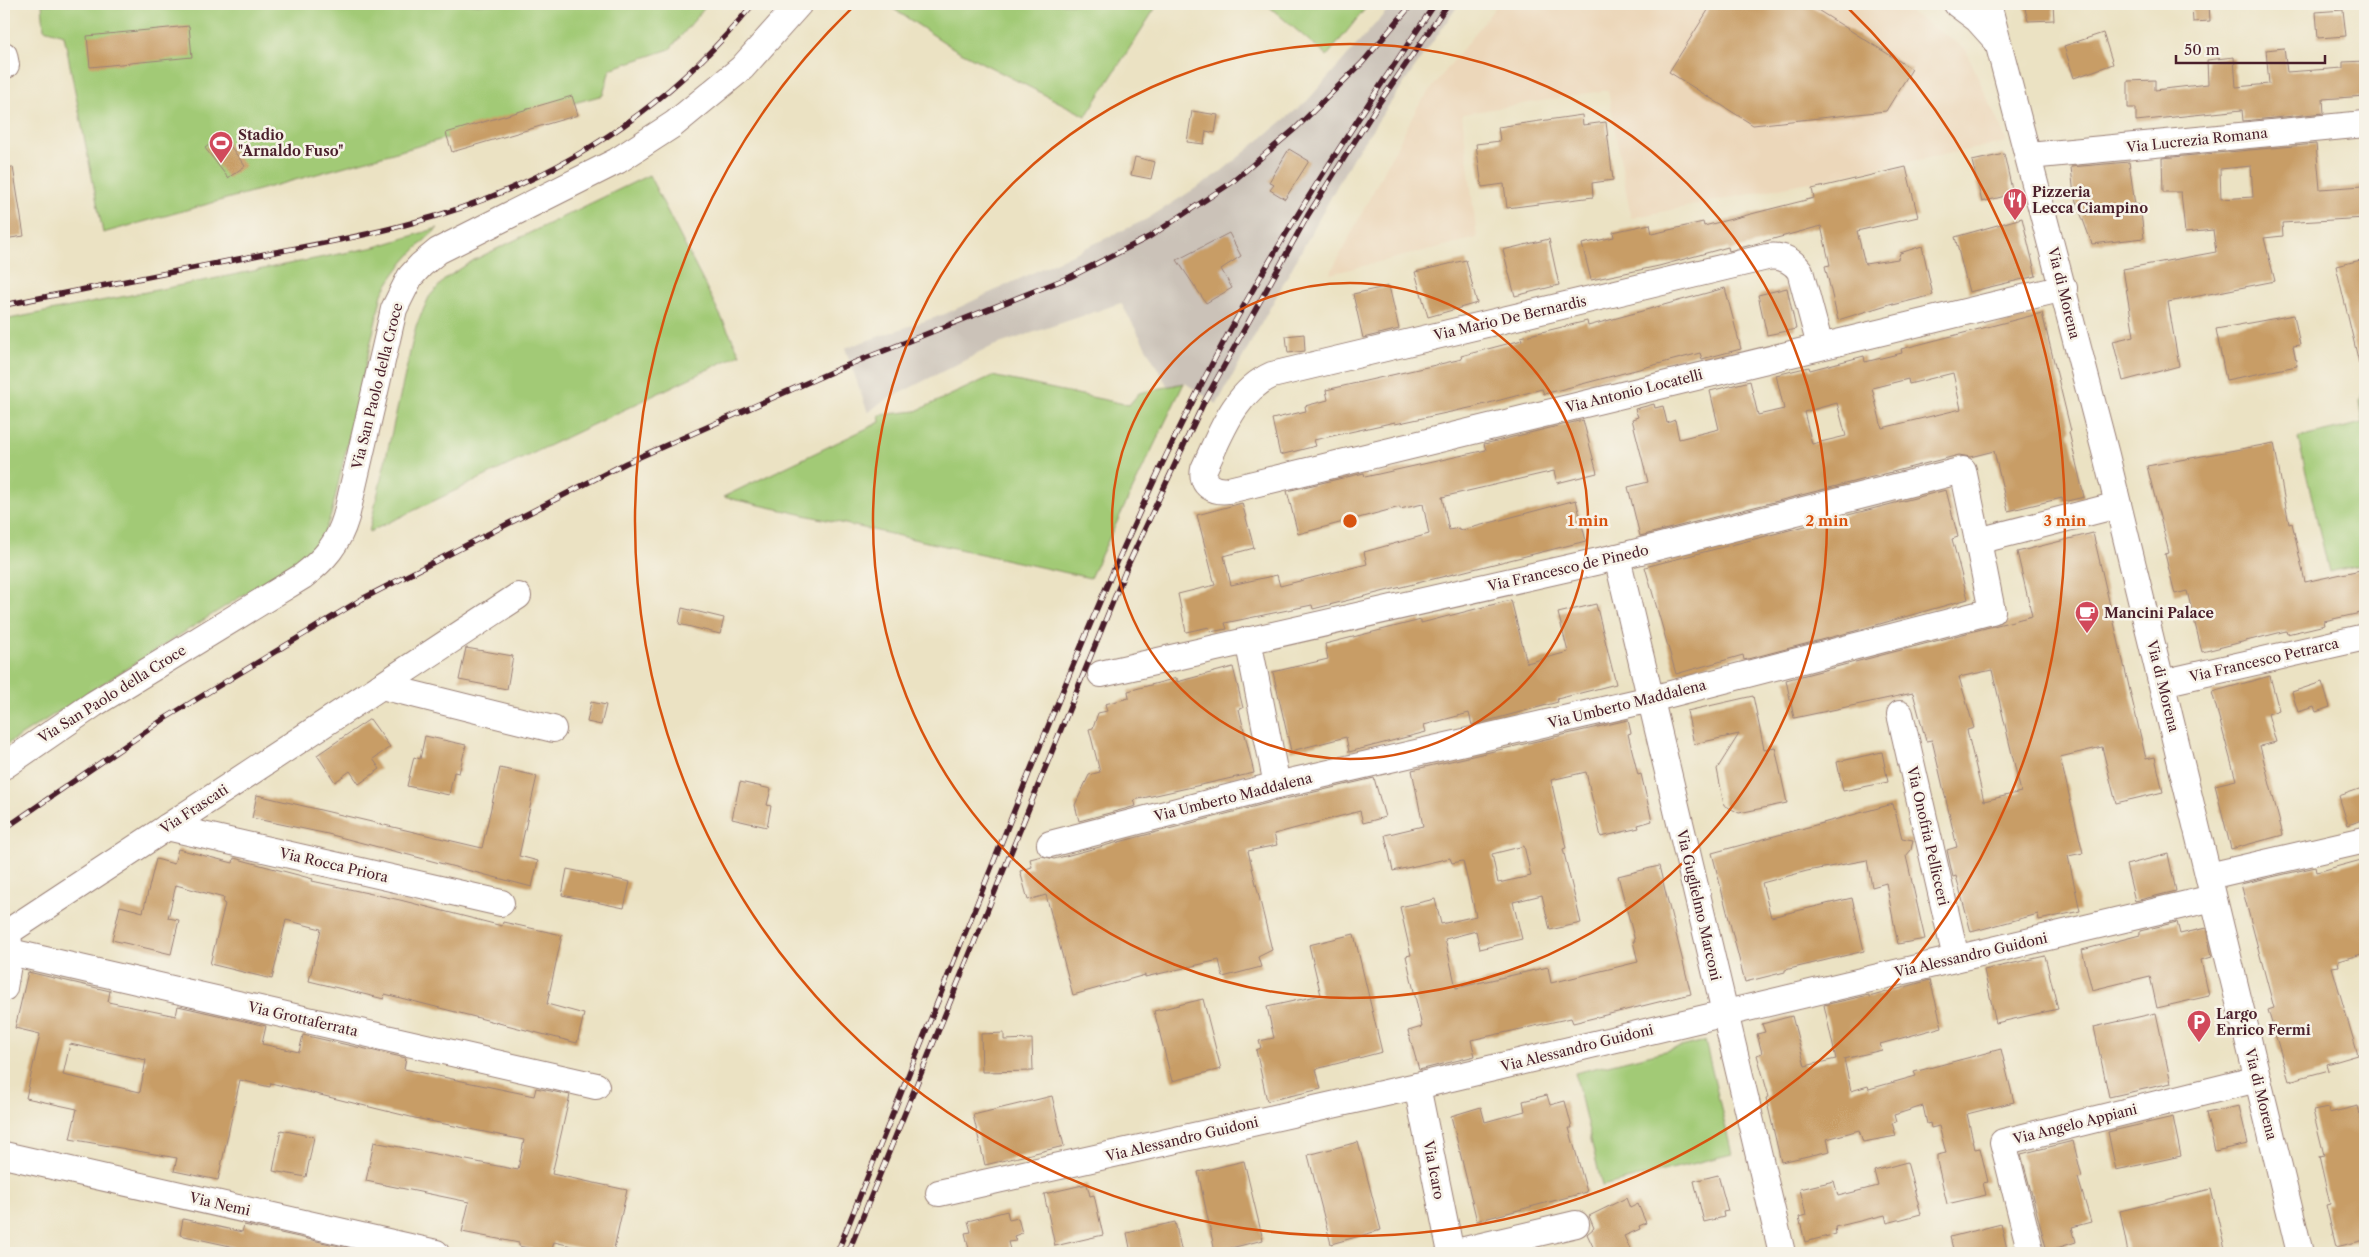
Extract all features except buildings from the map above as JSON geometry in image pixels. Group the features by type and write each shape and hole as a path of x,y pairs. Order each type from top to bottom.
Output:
{"street":[{"name":"Via San Paolo della Croce","path":"4,766 94,704 304,576 329,554 340,535 346,518 394,308 405,284 421,265 460,238 617,161 674,124 742,68 799,4"},
{"path":"1957,4 1977,19 1998,44"},
{"name":"Via di Morena","path":"1988,4 2064,288 2300,1253"},
{"path":"4,55 6,65 4,65"},
{"name":"Via Lucrezia Romana","path":"2029,156 2365,124"},
{"name":"Via Mario De Bernardis","path":"1206,484 1203,478 1204,469 1236,406 1253,385 1272,375 1767,257 1783,258 1794,263 1800,271 1820,346"},
{"name":"Via Antonio Locatelli","path":"1206,484 1218,490 1229,490 2064,288"},
{"name":"Via Francesco de Pinedo","path":"1100,674 1617,557 1963,470 1978,541"},
{"path":"1978,541 2118,505"},
{"name":"Via Umberto Maddalena","path":"1050,844 1277,785 1651,699 1992,611 1978,541"},
{"name":"Via Guglielmo Marconi","path":"1617,557 1782,1253"},
{"name":"Via Frascati","path":"7,936 167,827 518,596"},
{"name":"Via Francesco Petrarca","path":"2162,683 2365,637"},
{"path":"1248,640 1277,785"},
{"path":"381,686 553,729"},
{"name":"Via Onofria Pellicceri","path":"1900,714 1956,958"},
{"name":"Via Rocca Priora","path":"167,827 501,902"},
{"name":"Via Alessandro Guidoni","path":"939,1193 1417,1086 1956,958 2211,887 2365,840"},
{"path":"4,988 7,936"},
{"name":"Via Grottaferrata","path":"7,936 596,1086"},
{"name":"Via Angelo Appiani","path":"2031,1253 2004,1142 2258,1079"},
{"name":"Via Icaro","path":"1417,1086 1452,1253"},
{"name":"Via Nemi","path":"4,1155 436,1253"},
{"path":"1452,1253 1576,1224"}],"shaded area":[{"path":"1393,4 1459,4 1353,157 1217,404 1185,383 1168,387 1121,303 993,346 880,403 868,413 845,348 945,314 1147,219 1218,174 1307,101"},
{"path":"1498,4 1898,4 1965,48 2007,142 1631,218 1608,90 1462,114 1477,238 1330,274 1418,106"}],"green space":[{"name":"Stadio \"Arnaldo Fuso\"","path":"42,4 708,4 670,49 610,69 603,95 103,233 64,35 44,29"},
{"path":"886,4 1158,4 1086,116 953,48"},
{"path":"1266,4 1369,4 1327,56"},
{"path":"649,175 740,354 369,532 416,326 429,297 446,278 474,260"},
{"path":"438,228 400,267 382,294 331,515 324,533 315,546 305,556 4,746 4,320 375,247"},
{"path":"992,376 1129,405 1139,393 1184,383 1090,578 723,497 880,422 879,415 916,411"},
{"path":"2365,384 2365,564 2329,572 2298,438 2363,423 2360,401"},
{"path":"1705,1041 1732,1154 1602,1186 1575,1073"}],"railway":[{"path":"4,305 366,234 455,210 505,191 552,169 597,143 639,114 680,81 718,44 753,4"},
{"path":"4,829 164,719 362,599 626,463 838,369 1070,277 1149,237 1231,183 1296,128 1362,63 1412,4"},
{"path":"837,1253 1056,708 1105,590 1157,474 1214,360 1265,268 1348,134 1435,4"},
{"path":"848,1253 1127,567 1204,402 1308,215 1379,103 1448,4"}],"place":[{"name":"Stadio \"Arnaldo Fuso\"","path":"221,164"},
{"name":"Pizzeria Lecca Ciampino","path":"2015,221"},
{"name":"Mancini Palace","path":"2087,634"},
{"name":"Largo Enrico Fermi","path":"2199,1043"}]}
